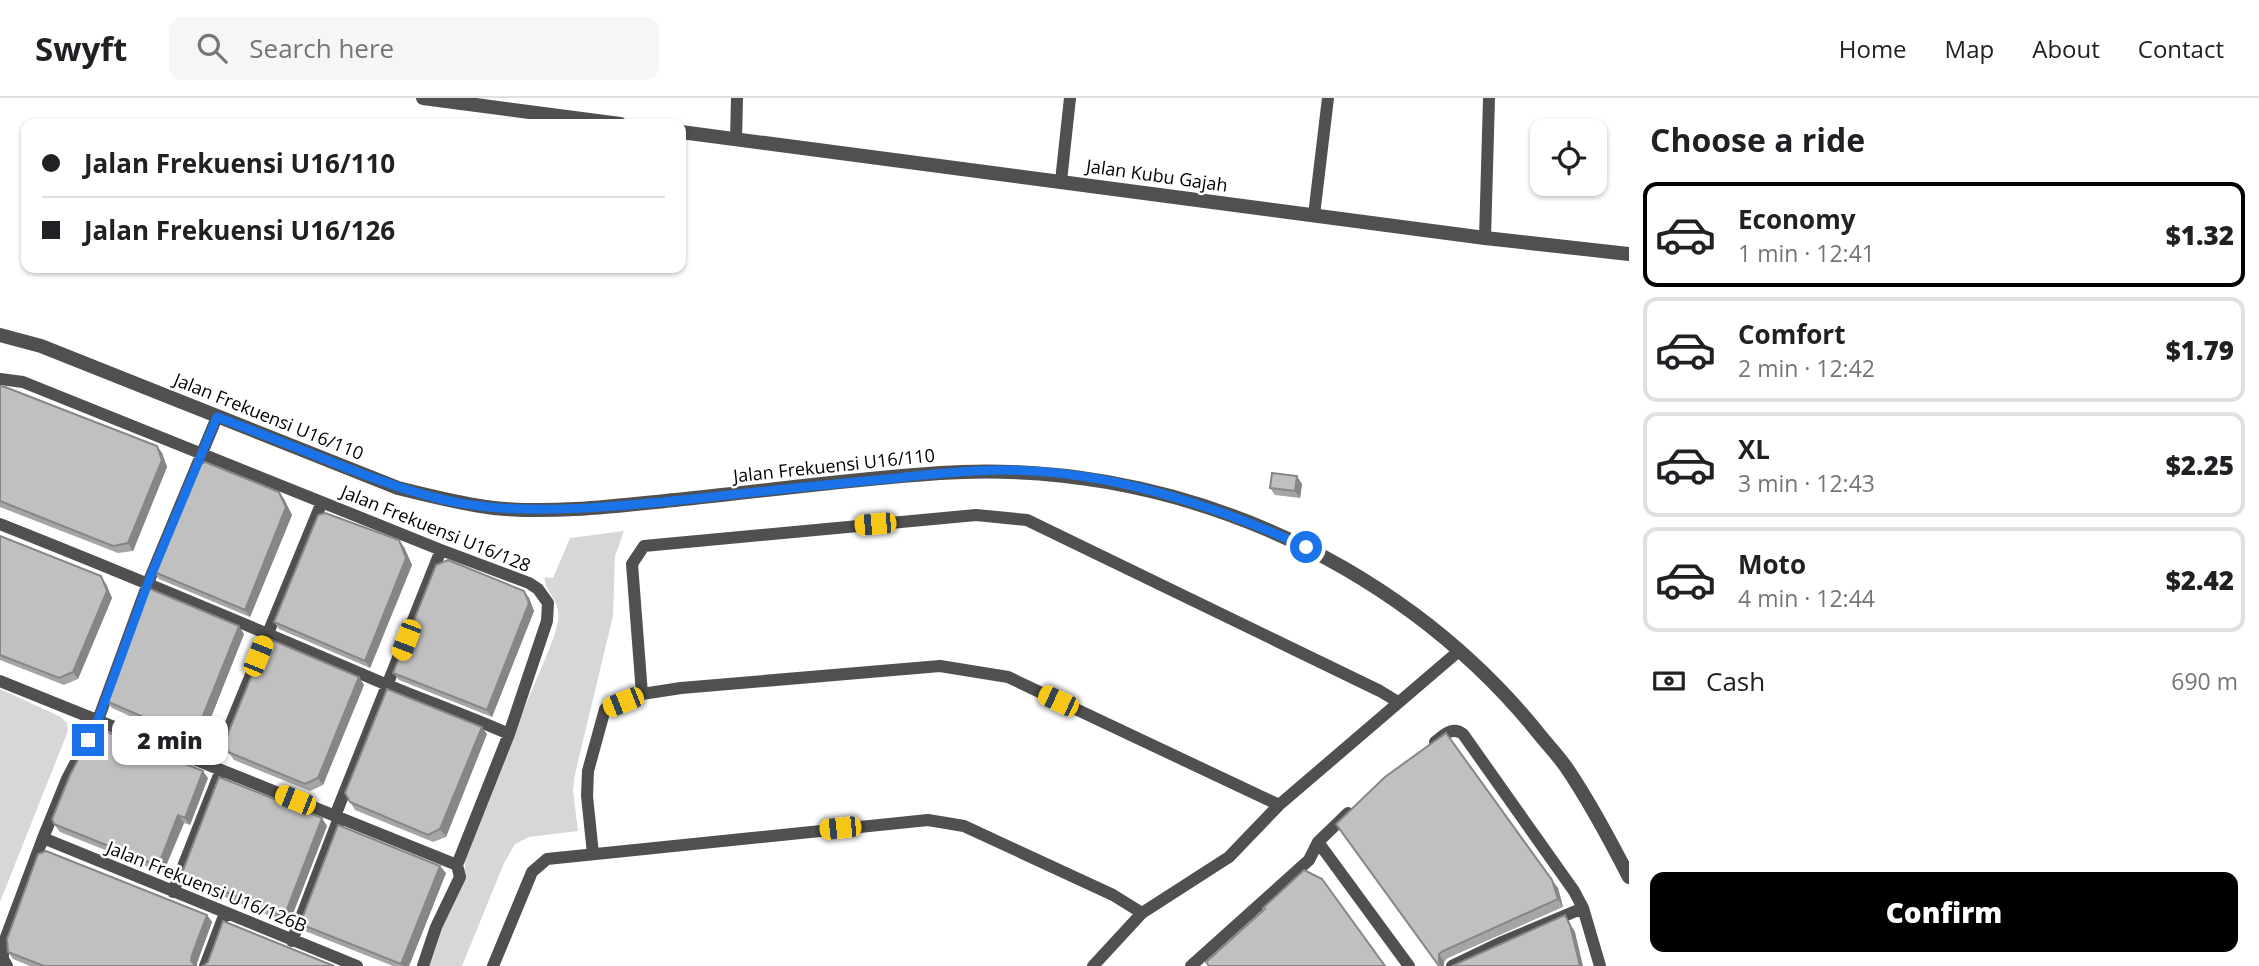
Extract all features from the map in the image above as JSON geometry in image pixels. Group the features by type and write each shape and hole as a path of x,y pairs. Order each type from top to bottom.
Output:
{"street":[{"path":"423,98 582,119"},
{"path":"736,140 737,98"},
{"path":"1061,181 1070,98"},
{"path":"1314,215 1328,98"},
{"path":"1485,238 1489,98"},
{"name":"Jalan Kubu Gajah","path":"686,133 1485,238 1629,254"},
{"name":"Jalan Frekuensi U16/110","path":"0,335 41,346 398,488 458,503 554,510 625,506 939,473 1004,470 1042,472 1126,485 1189,501 1249,521 1362,577 1416,614 1460,650 1513,702 1566,767 1629,877"},
{"name":"Jalan Frekuensi U16/128","path":"0,379 23,382 529,583 538,589 548,603 547,621 509,734 457,865 460,877 436,927 422,966"},
{"path":"6,966 3,960 4,945 43,838 67,779 98,720 148,583 217,417"},
{"path":"173,892 268,634 322,502"},
{"path":"642,694 632,564 645,546 976,515 1027,520 1398,702"},
{"path":"0,524 509,734"},
{"path":"292,941 337,817 441,550"},
{"path":"1093,966 1142,913 1229,857 1279,805 1460,650"},
{"path":"593,854 587,796 588,771 605,709 642,694 681,688 940,666 1008,677 1279,805"},
{"path":"0,681 457,865"},
{"path":"1427,747 1451,730 1463,734 1574,891 1583,908 1600,966"},
{"path":"1191,966 1309,860 1318,842 1356,805"},
{"path":"493,966 532,872 547,859 928,820 964,827 1113,895 1142,913"},
{"name":"Jalan Frekuensi U16/126B","path":"43,838 358,966"},
{"path":"1318,842 1409,966"},
{"path":"1452,966 1583,908"},
{"path":"205,966 225,913"}],"shaded area":[{"path":"624,531 615,556 613,616 575,774 573,790 578,831 529,837 515,844 504,863 462,966 420,966 438,921 465,867 467,848 556,630 557,607 546,586 545,577 553,578 570,538"},
{"path":"0,689 61,717 67,723 68,731 0,902"}],"building":[{"path":"0,386 157,446 162,460 128,543 113,546 0,501"},
{"path":"205,462 279,492 286,507 245,610 154,572 198,465"},
{"path":"1272,473 1297,476 1295,491 1270,488"},
{"path":"325,513 399,540 406,558 365,661 274,622 318,515"},
{"path":"0,536 101,576 107,591 73,672 59,678 0,655"},
{"path":"448,560 524,591 529,603 487,710 393,673 436,565"},
{"path":"148,588 239,626 198,728 183,734 106,701"},
{"path":"267,638 359,677 318,778 305,784 228,752 224,743"},
{"path":"387,689 482,727 440,829 428,835 350,802 345,793"},
{"path":"95,727 203,771 185,818 178,815 158,866 54,824 52,819 70,775"},
{"path":"1446,733 1552,880 1558,899 1443,951 1439,954 1442,966 1439,966 1336,824 1385,777"},
{"path":"219,777 322,818 284,917 182,873"},
{"path":"338,825 440,866 401,964 300,924"},
{"path":"46,851 207,915 192,955 191,961 196,966 44,966 8,952 7,939 38,854"},
{"path":"1304,870 1322,879 1385,966 1209,966 1206,962"},
{"path":"1565,915 1580,966 1452,966"},
{"path":"223,921 334,966 203,966 208,962"}],"route":[{"path":"88,740 98,720 148,583 217,417 398,488 478,506 554,510 625,506 939,473 1004,470 1042,472 1126,485 1189,501 1249,521 1306,547"}]}
